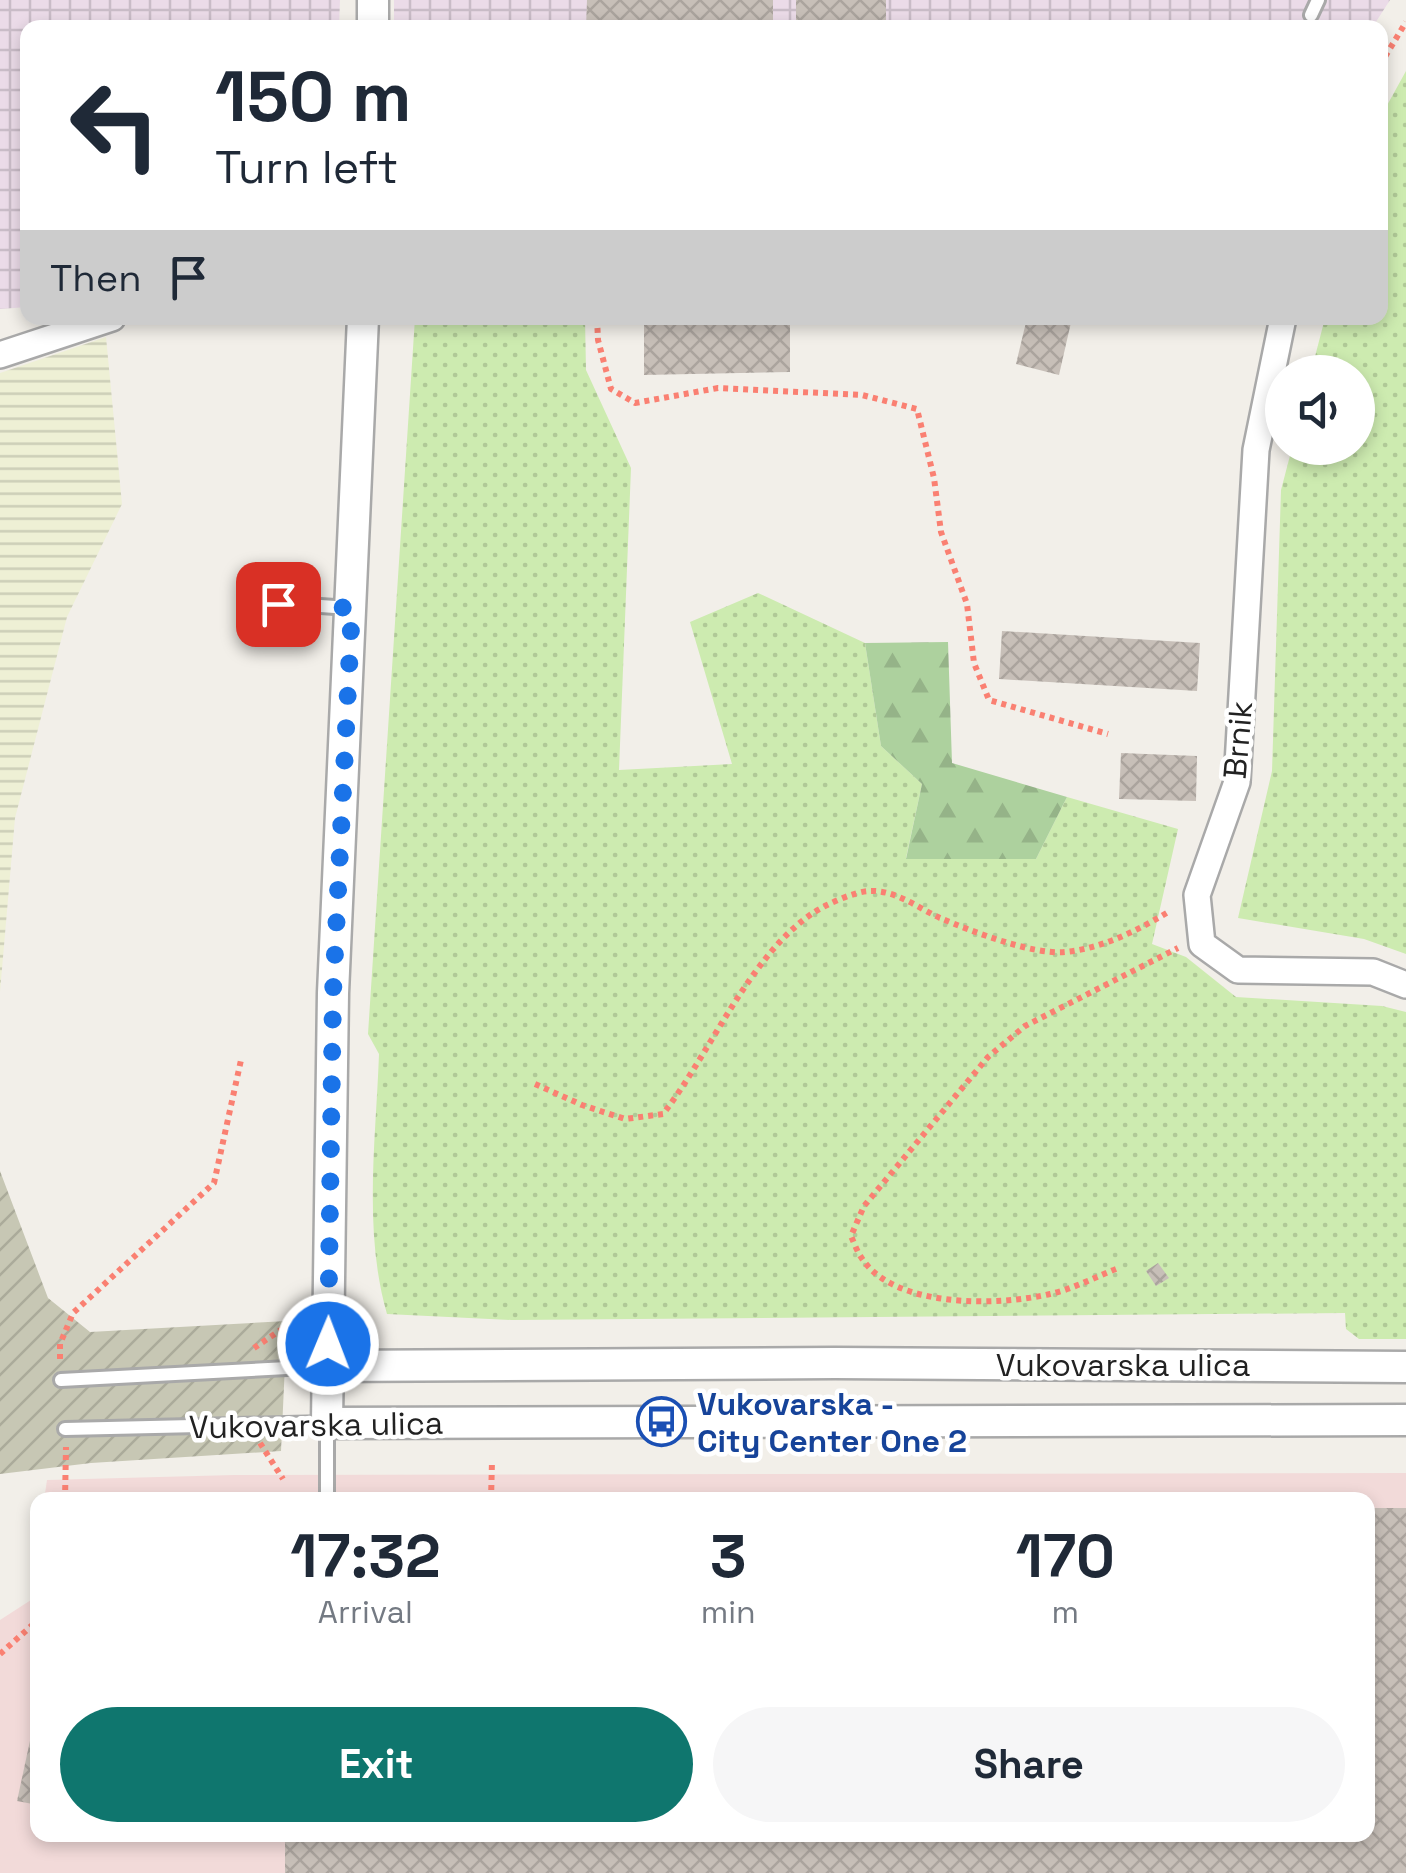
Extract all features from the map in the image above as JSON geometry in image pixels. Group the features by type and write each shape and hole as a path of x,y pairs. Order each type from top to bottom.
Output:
{"street":[{"path":"0,355 91,325"},
{"path":"326,1423 333,993 364,325"},
{"name":"Brnik","path":"1201,935 1197,894 1238,782 1256,450 1283,325"},
{"path":"1201,935 1202,944 1238,970 1374,972 1406,985"},
{"name":"Vukovarska ulica","path":"328,1366 1406,1367"},
{"name":"Vukovarska ulica","path":"326,1423 1406,1420"}],"lane":[{"path":"1311,15 1318,0"},
{"path":"278,604 352,608"},
{"name":"Vukovarska ulica","path":"61,1380 328,1366"},
{"path":"326,1423 327,1492"},
{"name":"Vukovarska ulica","path":"66,1429 326,1423"}],"path":[{"path":"1388,52 1406,22"},
{"path":"597,325 611,389 635,403 718,388 862,395 917,409 942,532 967,604 974,663 989,700 1108,734"},
{"path":"535,1084 625,1119 663,1114 689,1081 764,957 814,912 868,890 897,896 939,918 1011,944 1063,953 1129,936 1197,894"},
{"path":"1116,1269 1055,1293 1013,1301 965,1303 922,1294 883,1279 862,1260 851,1236 864,1206 988,1057 1025,1026 1201,935"},
{"path":"61,1380 60,1344 74,1313 214,1183 241,1060"},
{"path":"66,1429 67,1492"},
{"path":"492,1462 492,1492"},
{"path":"0,1654 30,1627"}],"shaded area":[{"path":"0,0 340,0 339,20 20,20 20,308 0,309"},
{"path":"394,0 1390,0 1377,20 394,20"},
{"path":"106,337 122,504 67,617 15,818 0,992 0,373"},
{"path":"0,1171 48,1298 90,1332 287,1321 281,1451 91,1463 0,1474"},
{"path":"1406,1473 1406,1873 0,1873 0,1620 30,1601 30,1842 1375,1842 1375,1492 45,1492 47,1480 234,1475"}],"green space":[{"path":"1406,71 1406,954 1364,939 1238,918 1272,771 1281,490 1288,465 1375,465 1375,355 1315,355 1323,325 1388,325 1388,104"},
{"path":"415,325 585,325 586,370 631,468 619,770 732,764 690,622 758,593 865,643 881,746 922,784 906,858 1036,859 1067,797 1178,829 1152,944 1186,957 1236,997 1382,1006 1406,1012 1406,1339 1359,1339 1346,1329 1345,1313 512,1320 387,1314 373,1218 379,1054 368,1034"},
{"path":"948,642 952,763 1067,797 1036,859 906,859 922,784 881,746 865,643"}],"building":[{"path":"587,0 773,0 773,20 586,20"},
{"path":"796,0 886,0 886,20 796,20"},
{"path":"644,325 790,325 790,372 644,375"},
{"path":"1025,325 1070,325 1059,375 1016,364"},
{"path":"1002,631 1200,643 1197,691 999,679"},
{"path":"1121,753 1197,756 1196,801 1119,799"},
{"path":"1158,1263 1169,1278 1156,1286 1146,1271"},
{"path":"1375,1508 1406,1508 1406,1873 285,1873 285,1842 1375,1842"},
{"path":"30,1741 30,1803 17,1801"}],"place":[{"name":"Vukovarska - City Center One 2","path":"662,1422"}],"route":[{"path":"278,604 352,608 333,993 328,1344"}]}
